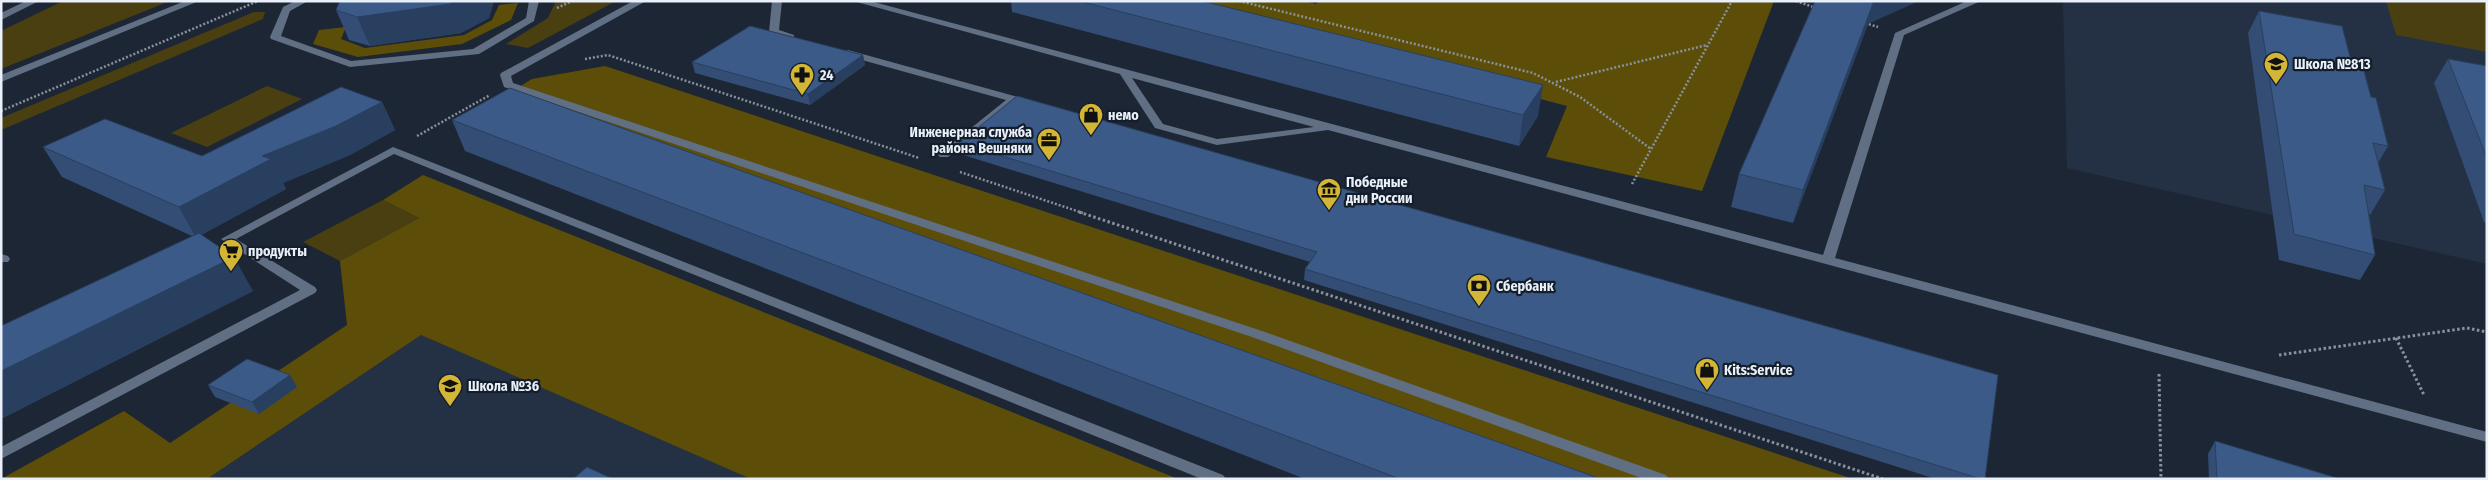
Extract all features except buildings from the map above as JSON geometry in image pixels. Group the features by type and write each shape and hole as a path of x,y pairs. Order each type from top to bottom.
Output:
{"street":[{"path":"1,17 34,1"},
{"path":"1,79 194,1"},
{"path":"303,1 286,9 275,37 350,64 475,52 531,19 534,1"},
{"path":"641,1 505,75 508,85 1256,334 1661,479"},
{"path":"777,1 774,32 803,40"},
{"path":"858,1 2487,438"},
{"path":"1827,262 1900,33 1976,1"},
{"path":"841,51 1014,99 944,155"},
{"path":"1124,73 1159,126 1217,142 1331,128"},
{"path":"1,454 310,290 223,241 393,150 1218,479"}],"path":[{"path":"1,111 258,1"},
{"path":"1239,1 1533,73 1555,82 1651,149"},
{"path":"1620,206 1732,1"},
{"path":"1796,1 1824,10"},
{"path":"1555,82 1708,44"},
{"path":"580,60 608,55 926,160"},
{"path":"954,170 1883,479"},
{"path":"2270,356 2467,328 2487,332"},
{"path":"2396,338 2438,425"},
{"path":"2158,350 2161,479"}],"shaded area":[{"path":"63,1 170,1 1,69 1,31"},
{"path":"556,1 616,1 528,48 506,44 548,18"},
{"path":"1168,1 1305,1 1316,4 1319,1 1774,1 1702,191 1546,157 1567,106"},
{"name":"Школа №813","path":"2063,1 2487,1 2487,264 2067,168"},
{"path":"2386,1 2487,1 2487,52 2396,35"},
{"path":"518,3 511,20 462,44 358,57 313,44 319,30 346,27 341,39 365,48 464,35 492,20 499,5"},
{"path":"254,12 265,12 263,19 1,130 1,118"},
{"path":"605,66 1853,479 1547,479 501,98 532,79"},
{"path":"267,86 302,99 207,147 171,133"},
{"path":"423,175 1178,479 751,479 421,335 207,479 1,479 124,411 170,443 347,325 340,261 419,218 383,200"},
{"path":"383,200 419,218 340,261 303,242"},
{"name":"Школа №36","path":"421,335 751,479 207,479"}],"place":[{"name":"Школа №813","path":"2276,85"},
{"name":"24","path":"802,96"},
{"name":"немо","path":"1091,136"},
{"name":"Инженерная служба района Вешняки","path":"1049,161"},
{"name":"Победные дни России","path":"1329,211"},
{"name":"продукты","path":"231,272"},
{"name":"Сбербанк","path":"1479,307"},
{"name":"Kits:Service","path":"1707,391"},
{"name":"Школа №36","path":"450,407"}]}
